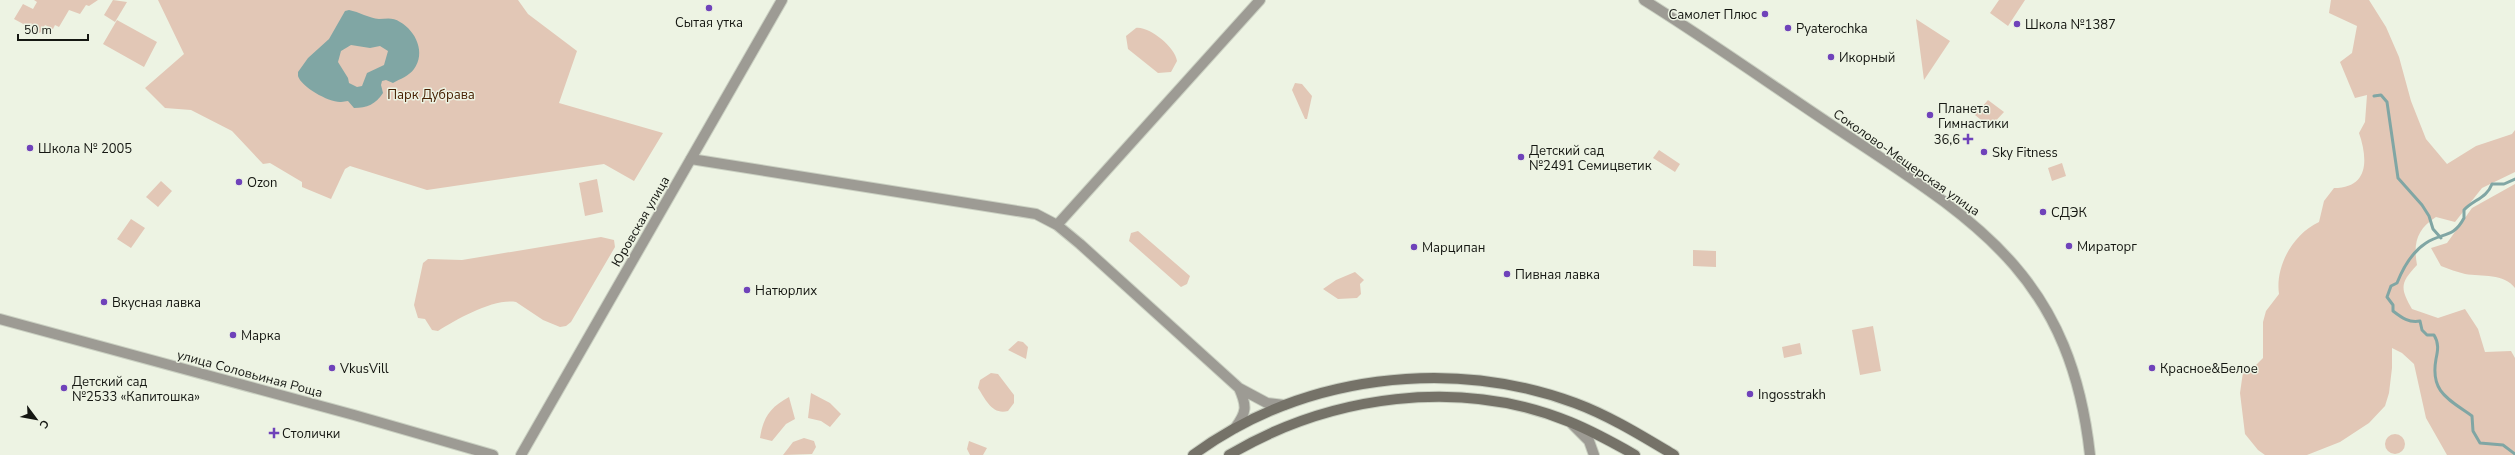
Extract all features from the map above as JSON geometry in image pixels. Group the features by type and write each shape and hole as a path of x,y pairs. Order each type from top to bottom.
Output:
{"main road":[{"path":"1193,455 1235,428 1284,405 1336,389 1407,378 1474,380 1540,392 1575,403 1601,414 1674,455"},
{"path":"1229,455 1263,436 1307,418 1357,405 1407,398 1436,397 1502,403 1569,422 1635,455"}],"street":[{"name":"Юровская улица","path":"521,455 782,0"},
{"path":"1058,225 1260,0"},
{"name":"Соколово-Мещерская улица","path":"1644,0 1936,195 1983,232 2015,263 2039,299 2071,361 2085,413 2090,455"},
{"path":"691,159 1036,214 1058,225 1239,388 1267,403 1284,405"},
{"name":"улица Соловьиная Роща","path":"0,319 354,415 493,455"},
{"path":"1235,428 1244,413 1246,403 1239,388"},
{"path":"1569,422 1589,441 1594,455"}],"green space":[{"path":"34,0 98,0 89,6 86,5 80,14 69,10 59,27 55,25 53,29 45,25 40,33 14,19 23,4 33,9 37,2"},
{"path":"113,0 127,2 115,22 104,15"},
{"name":"Парк Дубрава","path":"158,0 518,0 528,14 577,51 559,103 663,133 634,181 604,164 427,190 350,166 345,169 331,199 302,187 302,182 270,163 263,164 232,131 191,110 165,108 145,88 184,54"},
{"path":"1999,0 2025,0 2008,26 1990,13"},
{"path":"2331,0 2369,0 2386,27 2399,57 2411,101 2426,139 2447,164 2476,146 2512,134 2515,130 2515,172 2482,188 2455,222 2436,217 2424,226 2416,243 2417,265 2405,281 2404,291 2412,309 2438,318 2465,309 2478,329 2485,352 2511,351 2515,358 2515,455 2447,455 2426,418 2414,364 2402,353 2392,348 2392,368 2389,393 2385,406 2369,423 2340,442 2307,455 2265,455 2258,450 2245,434 2240,393 2243,372 2253,368 2263,358 2263,322 2266,311 2279,294 2280,273 2283,262 2288,252 2301,234 2319,222 2324,201 2334,188 2345,187 2354,183 2360,177 2363,170 2364,153 2359,133 2365,122 2367,95 2355,98 2340,62 2352,53 2357,26 2329,13"},
{"path":"1916,19 1950,41 1924,80"},
{"path":"117,20 157,42 144,67 103,44"},
{"path":"1136,28 1148,30 1161,38 1172,50 1177,61 1171,72 1158,73 1128,49 1126,36"},
{"path":"1295,83 1302,84 1312,96 1307,119 1305,119 1292,90"},
{"path":"1988,100 2004,112 1990,127 1975,115"},
{"path":"1659,150 1680,164 1675,172 1653,158"},
{"path":"2062,163 2066,176 2052,181 2048,168"},
{"path":"597,179 603,212 585,216 579,183"},
{"path":"161,181 172,191 158,207 146,197"},
{"path":"2515,184 2515,288 2510,283 2499,278 2465,274 2441,266 2431,248 2447,243 2472,208"},
{"path":"131,219 145,228 131,248 117,239"},
{"path":"1138,231 1190,276 1187,284 1181,287 1129,241 1131,233"},
{"path":"601,237 614,240 615,247 571,322 566,326 560,327 543,320 516,302 497,303 476,310 438,331 432,330 425,319 418,318 414,305 423,263 428,259 462,260"},
{"path":"1693,250 1716,251 1716,267 1693,266"},
{"path":"1355,272 1364,280 1360,284 1361,294 1357,298 1338,299 1323,289 1336,280"},
{"path":"1873,326 1881,371 1860,375 1852,330"},
{"path":"1018,341 1023,342 1028,347 1026,359 1008,350"},
{"path":"1800,343 1802,354 1784,358 1782,347"},
{"path":"991,373 998,374 1014,395 1014,403 1008,411 998,411 990,406 978,388 980,380"},
{"path":"811,393 830,403 841,414 830,427 821,421 808,418"},
{"path":"789,397 795,419 786,424 772,441 760,438 765,419 768,414 772,409"},
{"path":"2391,434 2399,434 2405,440 2405,448 2399,454 2391,454 2385,448 2385,440"},
{"path":"804,438 814,441 816,447 812,454 783,455 793,442"},
{"path":"969,441 987,448 983,455 970,455 967,449"}],"water":[{"path":"349,10 379,19 397,20 411,31 418,43 418,63 414,69 393,83 386,80 382,81 381,85 383,93 374,103 363,107 354,108 348,101 336,102 316,94 304,85 298,76 298,72 308,58 329,39 345,11","holes":["351,45 370,48 380,46 388,51 384,65 367,73 362,86 357,87 349,83 348,78 338,62 341,51"]}],"waterway":[{"path":"2374,96 2381,95 2387,102 2398,178 2422,205 2429,216 2433,229 2441,238"},
{"path":"2515,179 2504,184 2492,184 2487,193 2464,210 2464,218 2456,229 2426,243 2416,251 2408,261 2397,283 2391,286 2387,297 2393,305 2393,311 2399,316 2412,321 2420,321 2422,330 2427,335 2434,335 2438,347 2435,370 2438,387 2455,405 2472,416 2473,431 2480,443 2503,445 2515,454"}],"place":[{"name":"Сытая утка","path":"709,8"},
{"name":"Самолет Плюс","path":"1765,14"},
{"name":"Школа №1387","path":"2017,24"},
{"name":"Pyaterochka","path":"1788,28"},
{"name":"Икорный","path":"1831,57"},
{"name":"Планета Гимнастики","path":"1930,115"},
{"name":"36,6","path":"1968,139"},
{"name":"Школа № 2005","path":"30,148"},
{"name":"Sky Fitness","path":"1984,152"},
{"name":"Детский сад №2491 Семицветик","path":"1521,157"},
{"name":"Ozon","path":"239,182"},
{"name":"СДЭК","path":"2043,212"},
{"name":"Мираторг","path":"2069,246"},
{"name":"Марципан","path":"1414,247"},
{"name":"Пивная лавка","path":"1507,274"},
{"name":"Натюрлих","path":"747,290"},
{"name":"Вкусная лавка","path":"104,302"},
{"name":"Марка","path":"233,335"},
{"name":"VkusVill","path":"332,368"},
{"name":"Красное&Белое","path":"2152,368"},
{"name":"Детский сад №2533 «Капитошка»","path":"64,388"},
{"name":"Ingosstrakh","path":"1750,394"},
{"name":"Столички","path":"274,433"}]}
